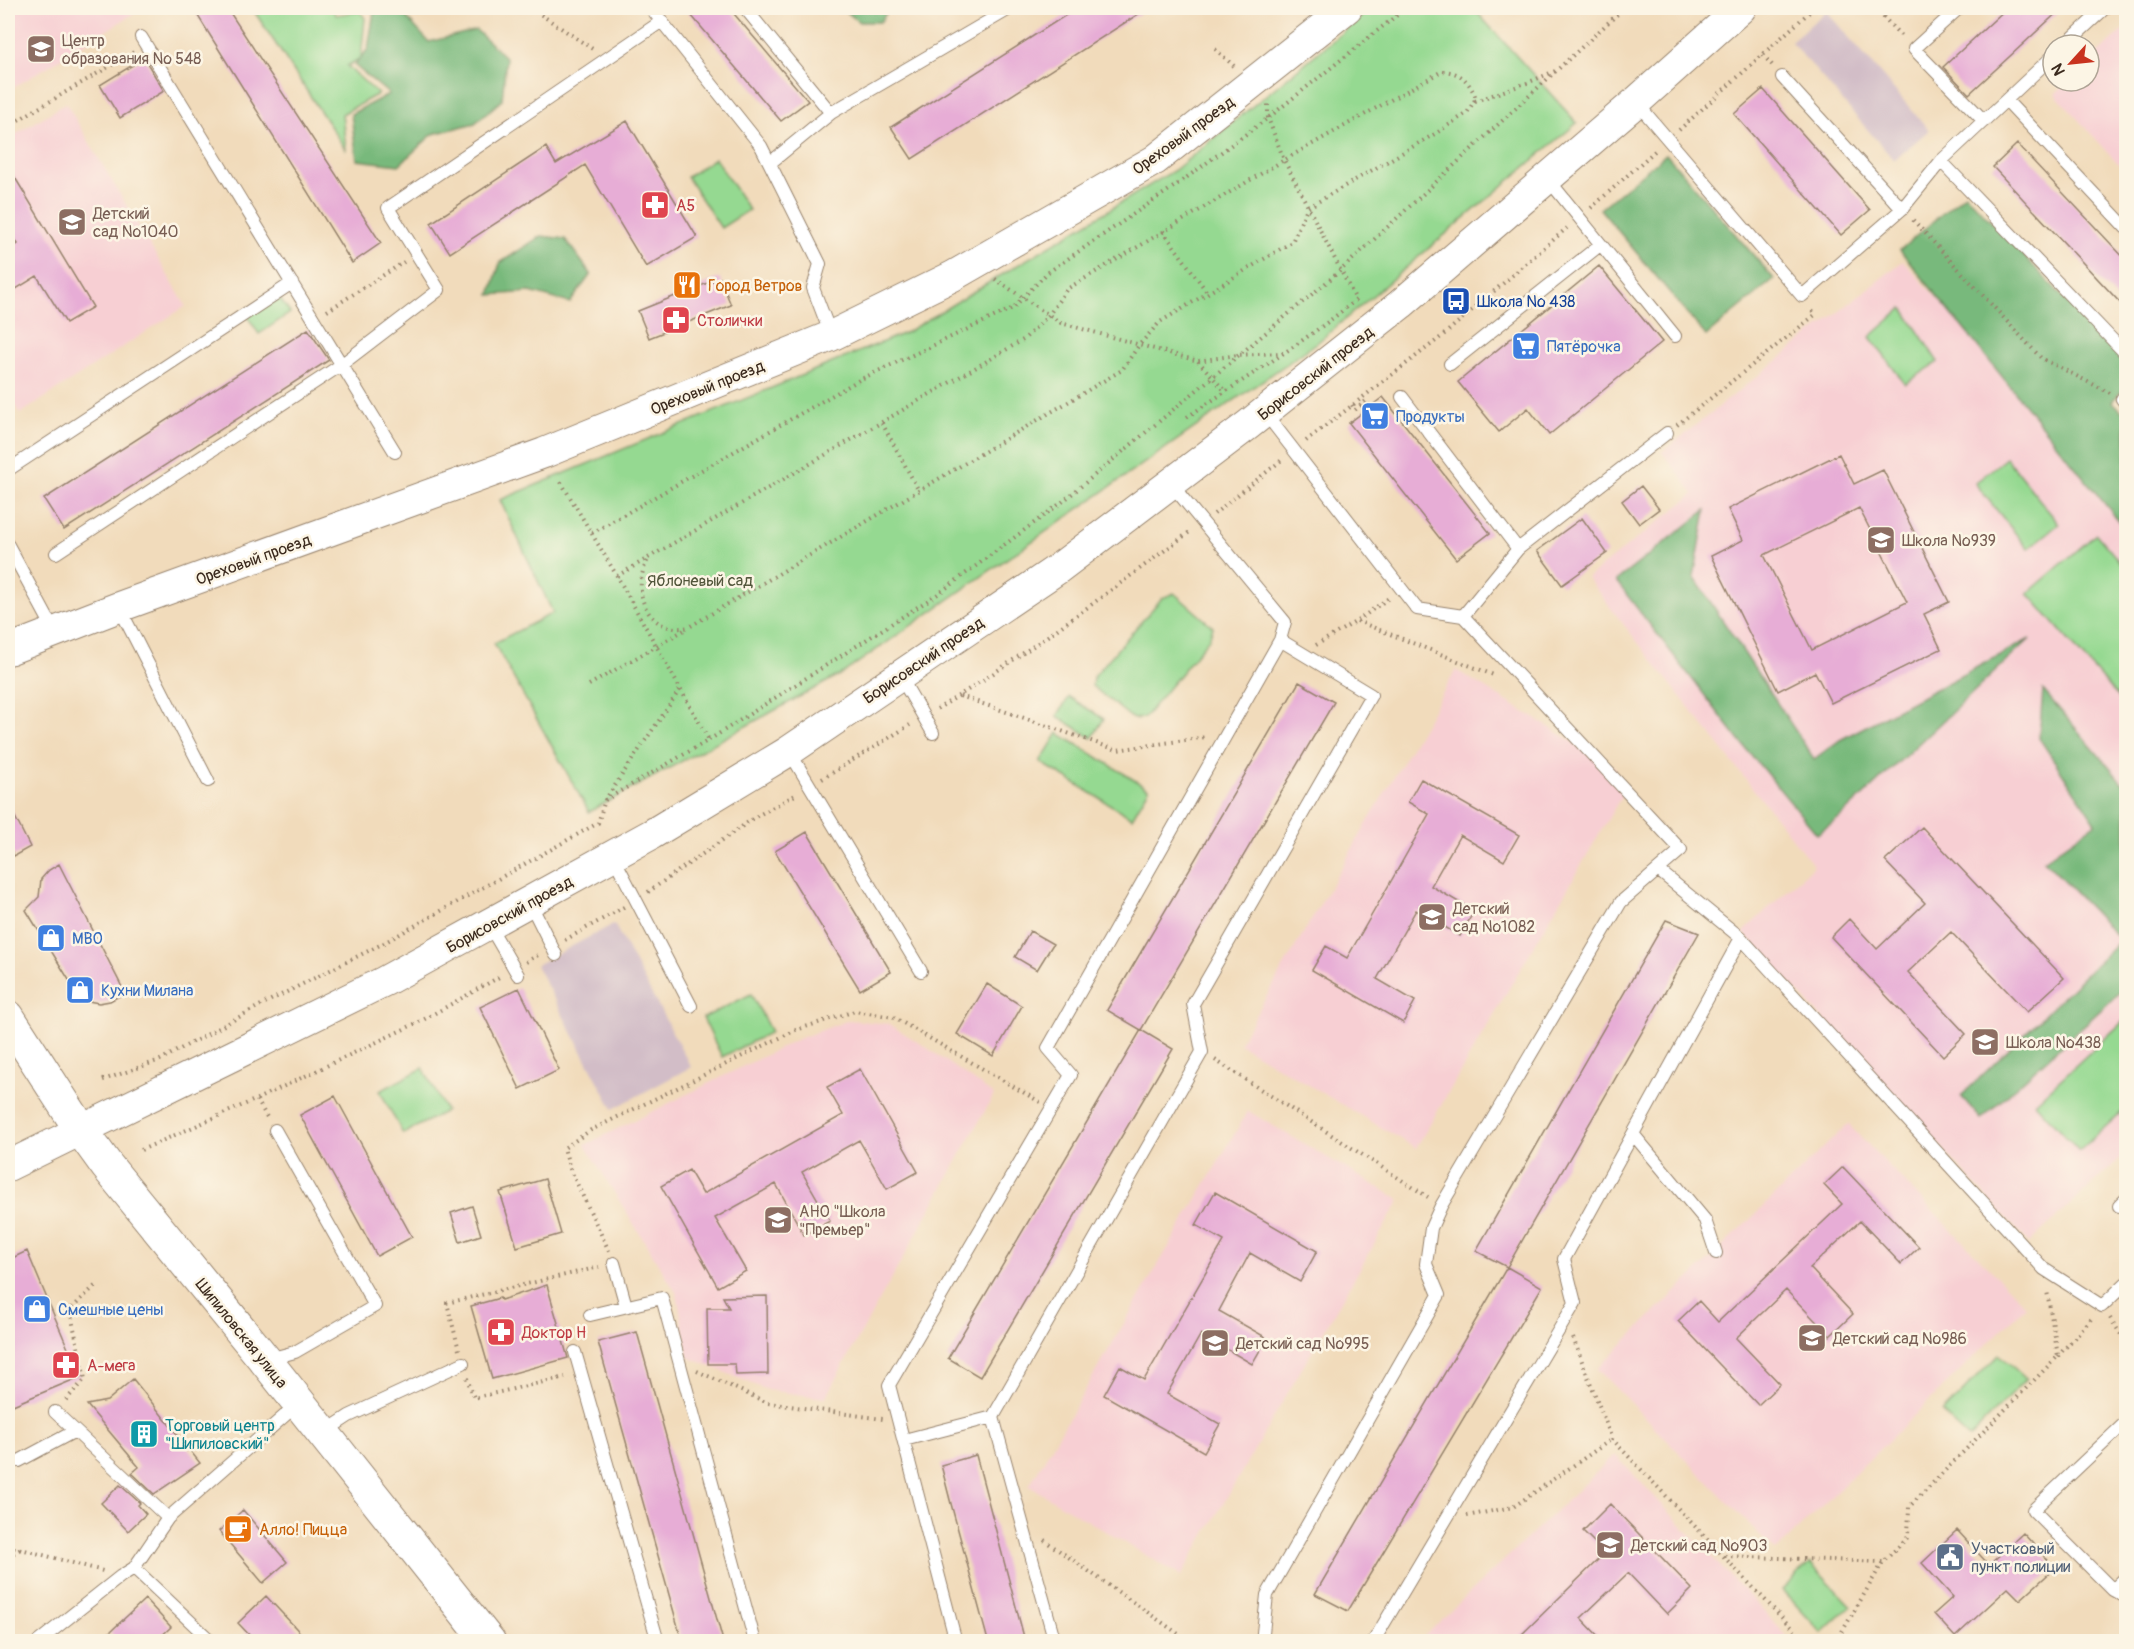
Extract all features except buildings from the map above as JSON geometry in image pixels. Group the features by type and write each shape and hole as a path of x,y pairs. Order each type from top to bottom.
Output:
{"main road":[{"name":"Шипиловская улица","path":"8,1017 107,1166 489,1641"}],"street":[{"name":"Ореховый проезд","path":"8,650 119,607 544,453 831,336 953,276 1155,160 1347,8"},
{"name":"Борисовский проезд","path":"8,1166 385,981 614,856 789,751 1059,568 1264,412 1382,319 1636,102 1741,8"}],"lane":[{"path":"651,8 761,146 820,264 813,288 831,336"},
{"path":"745,8 831,113"},
{"path":"770,163 831,113 1011,8"},
{"path":"1959,8 1914,49 1984,121"},
{"path":"2078,33 2105,8"},
{"path":"56,553 341,365 439,290 388,208 662,21"},
{"path":"143,41 395,452"},
{"path":"1636,102 1802,296 1902,208 1941,161 2041,67"},
{"path":"1782,77 1902,208"},
{"path":"2006,100 2127,228"},
{"path":"1941,161 2127,354"},
{"path":"1547,178 1675,336"},
{"path":"1450,364 1600,244"},
{"path":"8,470 292,283"},
{"path":"1402,397 1518,549"},
{"path":"1262,1641 1267,1595 1439,1295 1426,1264 1431,1228 1441,1206 1621,902 1681,850 1463,616 1417,609 1264,412"},
{"path":"1463,616 1518,549 1667,433"},
{"path":"956,1641 889,1385 1071,1075 1048,1048 1280,640 1285,622 1171,484"},
{"path":"8,544 55,632"},
{"path":"119,607 208,781"},
{"path":"1055,1641 993,1417 1202,1052 1193,1004 1371,695 1280,640"},
{"path":"900,676 933,733"},
{"path":"789,751 921,971"},
{"path":"614,856 691,1006"},
{"path":"1658,870 1741,938 2044,1269 2102,1306 2127,1283"},
{"path":"530,903 556,955"},
{"path":"489,925 518,975"},
{"path":"1373,1641 1575,1303 1564,1259 1741,938"},
{"path":"265,1360 295,1352 375,1306 274,1130"},
{"path":"1633,1134 1705,1220 1716,1253"},
{"path":"614,1263 626,1306"},
{"path":"590,1315 662,1298 755,1641"},
{"path":"574,1352 658,1641"},
{"path":"322,1433 349,1416 463,1363"},
{"path":"38,1641 134,1568 168,1518 297,1404"},
{"path":"55,1412 168,1518"},
{"path":"904,1440 993,1417"},
{"path":"2127,1422 2033,1510 2113,1590 2127,1597"},
{"path":"19,1461 75,1431"},
{"path":"134,1568 212,1641"},
{"path":"2113,1590 2127,1577"}],"path":[{"path":"531,8 607,59"},
{"path":"592,533 859,380 1013,308 1047,273 1175,186 1268,118 1406,8"},
{"path":"605,800 709,740 952,585 1061,503 1340,271 1624,8"},
{"path":"1875,8 1914,49"},
{"path":"8,126 143,41"},
{"path":"1474,101 1527,83 1558,69"},
{"path":"589,685 1122,370 1139,345 1160,322 1293,242 1307,208 1467,113 1476,98 1469,82 1455,72 1442,71 1284,160 1067,289 1048,316 1023,340 617,576"},
{"path":"1187,417 1284,353 1356,300 1284,160 1268,118 1268,100"},
{"path":"1902,208 2041,358 2125,399"},
{"path":"1163,231 1207,292"},
{"path":"314,319 417,254"},
{"path":"990,275 1061,323 1198,361 1237,355 1284,353"},
{"path":"1667,433 1815,315 1802,296"},
{"path":"1198,361 1225,392"},
{"path":"1352,405 1355,410 1366,401 1370,407"},
{"path":"882,423 919,491"},
{"path":"561,482 617,576 709,740"},
{"path":"648,558 640,577 640,597 645,607 651,615 669,627 680,629 689,627"},
{"path":"1303,653 1357,621 1401,588"},
{"path":"1357,621 1496,676 1505,683"},
{"path":"103,1080 160,1060 263,1004 382,944 598,823 605,800 681,688"},
{"path":"959,695 1117,750 1227,734"},
{"path":"581,1373 474,1398 447,1303 614,1263 570,1169 564,1148 591,1130 796,1030 855,1011 893,1017 1051,1109"},
{"path":"1202,1052 1441,1206"},
{"path":"2044,1269 2058,1356"},
{"path":"55,1412 85,1379 70,1310 95,1286"},
{"path":"1836,1641 1883,1562 1908,1537 1909,1507 2058,1356 2102,1306 2127,1342"},
{"path":"1566,1318 1612,1439 1804,1641"},
{"path":"676,1350 697,1371 768,1403 898,1421"},
{"path":"1446,1520 1513,1507 1612,1439"},
{"path":"1023,1526 1190,1641"},
{"path":"8,1547 21,1548 121,1576"},
{"path":"8,1556 21,1548"},
{"path":"1723,1556 1883,1562"}],"shaded area":[{"name":"Центр образования № 548","path":"8,8 143,8 8,91"},
{"path":"1826,11 1929,130 1894,160 1791,42"},
{"path":"2126,27 2126,172 2055,94 2101,93 2101,51"},
{"name":"Детский сад №1040","path":"66,103 186,306 20,414 8,394 8,139"},
{"path":"1903,261 2126,503 2126,1153 2029,1243 1743,932 1814,866 1587,578 1694,494 1662,452"},
{"name":"Детский сад №1082","path":"1456,670 1614,767 1625,790 1416,1148 1239,1044"},
{"path":"614,924 691,1067 613,1109 536,965"},
{"name":"АНО \"Школа \"Премьер\"","path":"849,1020 889,1024 994,1095 825,1398 767,1390 688,1357 677,1294 585,1145 798,1039"},
{"name":"Детский сад №995","path":"1248,1111 1400,1200 1181,1576 1029,1486"},
{"name":"Детский сад №986","path":"1848,1124 2026,1306 1776,1551 1597,1369"},
{"name":"Детский сад №903","path":"1615,1455 1787,1636 1781,1642 1418,1642"}],"green space":[{"path":"252,8 333,8 336,15 360,11 365,18 361,58 347,66 378,94 342,114 346,150"},
{"path":"371,8 420,8 404,15 429,42 476,30 506,58 502,100 475,123 433,134 399,165 357,160 351,114 389,94 354,65 368,49 374,11"},
{"path":"842,8 890,8 880,22 859,22"},
{"name":"Яблоневый сад","path":"1372,8 1473,8 1577,123 1318,342 843,673 589,812 494,643 553,613 500,500 907,332 1175,170"},
{"path":"1666,154 1774,279 1706,336 1600,209"},
{"path":"715,158 749,210 721,228 687,177"},
{"path":"1965,194 2126,363 2126,387 2112,401 2126,415 2126,530 1900,250"},
{"path":"541,236 565,239 591,274 570,303 530,292 490,295 500,263"},
{"path":"278,296 290,313 259,334 247,316"},
{"path":"1903,308 1938,362 1905,384 1870,337"},
{"path":"2006,458 2059,524 2028,549 1975,483"},
{"path":"1706,510 1694,577 1814,759 1840,740 2030,639 1839,818 1817,834 1747,750 1616,581"},
{"path":"2096,534 2126,569 2126,707 2028,593"},
{"path":"1174,593 1213,627 1209,639 1144,718 1133,719 1092,686 1094,676 1162,598"},
{"path":"2043,690 2126,787 2126,987 1981,1119 1961,1096 2121,940 2044,860 2096,823 2039,738"},
{"path":"1069,697 1104,719 1092,738 1057,716"},
{"path":"1058,733 1149,789 1132,818 1040,762"},
{"path":"751,994 771,1032 722,1057 703,1018"},
{"path":"2126,1019 2126,1108 2079,1151 2035,1103"},
{"path":"423,1068 446,1111 403,1134 380,1091"},
{"path":"1999,1354 2026,1379 1969,1438 1942,1413"},
{"path":"1810,1563 1851,1606 1822,1633 1782,1590"}],"place":[{"name":"Центр образования № 548","path":"41,49"},
{"name":"А5","path":"655,205"},
{"name":"Детский сад №1040","path":"72,222"},
{"name":"Город Ветров","path":"687,285"},
{"name":"Школа № 438","path":"1456,301"},
{"name":"Столички","path":"676,320"},
{"name":"Пятёрочка","path":"1526,346"},
{"name":"Продукты","path":"1375,416"},
{"name":"Школа №939","path":"1881,540"},
{"name":"Детский сад №1082","path":"1432,917"},
{"name":"МВО","path":"51,938"},
{"name":"Кухни Милана","path":"80,990"},
{"name":"Школа №438","path":"1985,1042"},
{"name":"АНО \"Школа \"Премьер\"","path":"778,1220"},
{"name":"Смешные цены","path":"37,1309"},
{"name":"Доктор Н","path":"501,1332"},
{"name":"Детский сад №986","path":"1812,1338"},
{"name":"Детский сад №995","path":"1215,1343"},
{"name":"А-мега","path":"66,1365"},
{"name":"Торговый центр \"Шипиловский\"","path":"144,1434"},
{"name":"Алло! Пицца","path":"238,1529"},
{"name":"Детский сад №903","path":"1610,1545"},
{"name":"Участковый пункт полиции","path":"1950,1557"}]}
